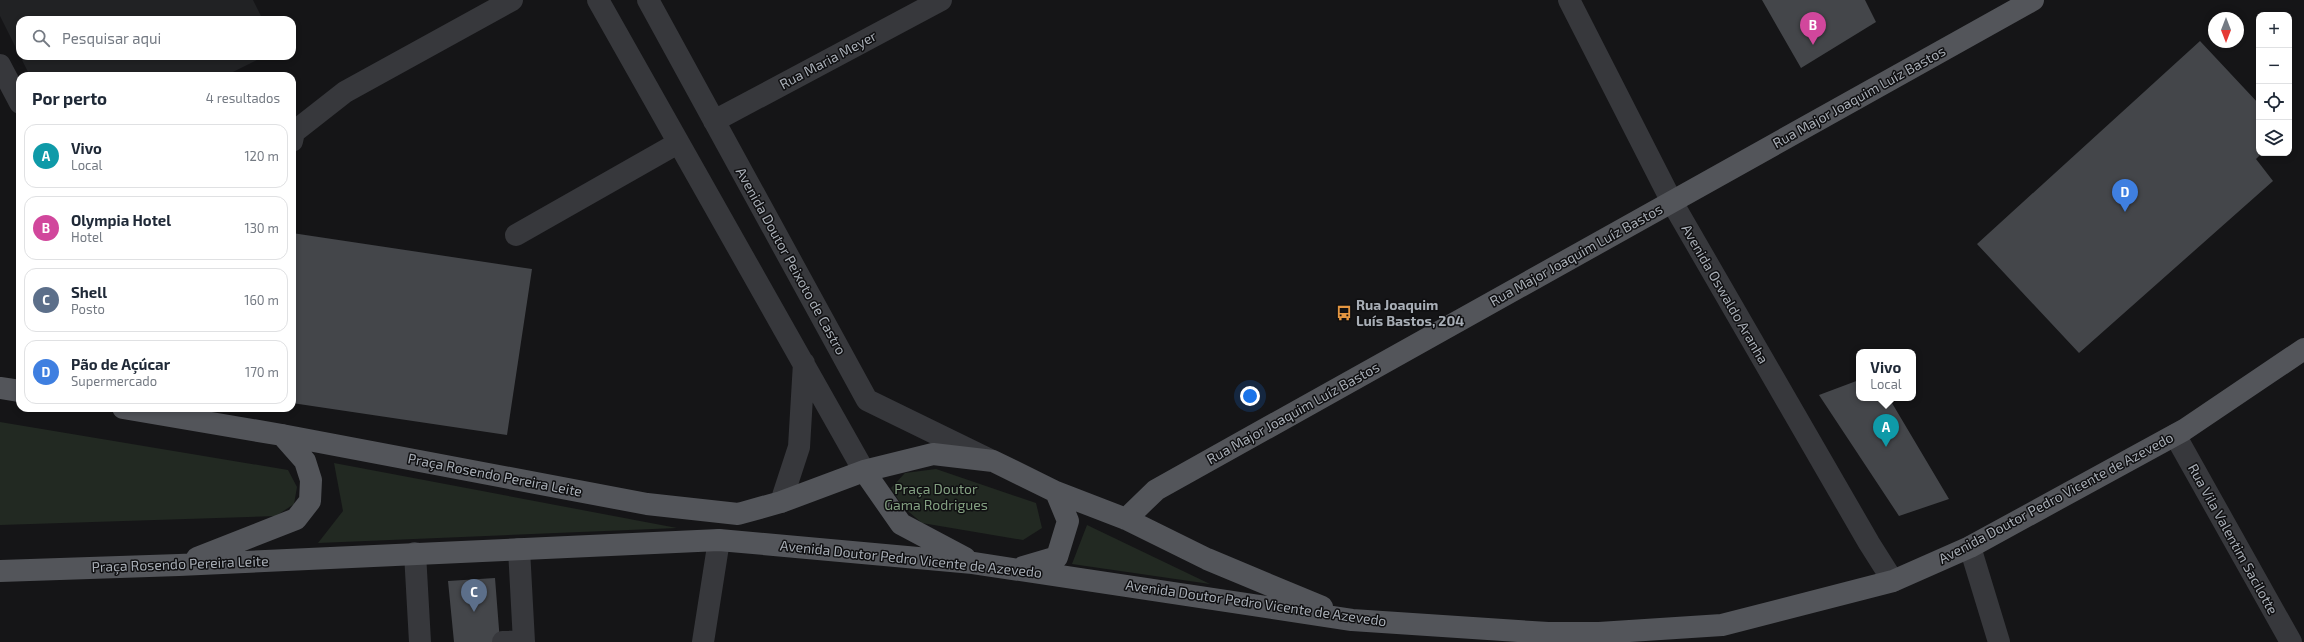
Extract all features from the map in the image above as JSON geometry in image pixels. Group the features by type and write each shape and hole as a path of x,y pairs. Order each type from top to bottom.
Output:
{"main road":[{"name":"Rua Major Joaquim Luíz Bastos","path":"1126,519 1156,490 2033,0"},
{"name":"Avenida Doutor Pedro Vicente de Azevedo","path":"719,540 973,563 1352,620 1549,637 1722,625 1893,581 1970,547 2175,435 2304,350"},
{"path":"0,388 16,390"},
{"name":"Praça Rosendo Pereira Leite","path":"147,412 282,435 647,504 738,514 781,502 864,471"},
{"path":"179,565 296,519 310,501 311,480 304,461 282,435"},
{"path":"973,563 901,524 864,471 933,454 993,461 1056,492 1126,519 1207,559 1352,620"},
{"path":"1018,569 1056,556 1068,521 1056,492"},
{"name":"Praça Rosendo Pereira Leite","path":"0,571 179,565 719,540"}],"street":[{"path":"296,130 345,92 512,0"},
{"path":"598,0 864,471"},
{"name":"Avenida Doutor Peixoto de Castro","path":"648,0 867,400 993,461"},
{"name":"Rua Maria Meyer","path":"714,121 941,0"},
{"name":"Avenida Oswaldo Aranha","path":"1569,0 1672,202 1869,543 1893,581"},
{"path":"0,65 16,95"},
{"path":"516,235 678,143"},
{"path":"781,502 798,447 804,363"},
{"name":"Rua Vila Valentim Sacilotte","path":"2175,435 2292,642"},
{"path":"703,642 719,540"},
{"path":"1970,547 1999,642"},
{"path":"517,642 519,549"},
{"path":"415,553 420,642"}],"shaded area":[{"path":"0,0 253,0 261,16 16,16 16,48 0,16"},
{"path":"22,60 257,60 233,72 28,72"}],"green space":[{"path":"0,422 288,470 297,487 294,504 276,516 0,525"},
{"path":"334,463 677,528 318,543 343,511"},
{"name":"Praça Doutor Gama Rodrigues","path":"936,469 1036,503 1042,528 1023,540 922,523 903,507 891,488 905,473"},
{"path":"1087,525 1210,584 1072,564"}],"building":[{"path":"1762,0 1865,0 1876,22 1801,68"},
{"path":"2200,41 2256,101 2256,156 2259,156 2256,159 2273,181 2079,353 1977,244"},
{"path":"296,234 532,269 507,435 296,404"},
{"path":"1856,381 1856,401 1891,401 1949,499 1899,516 1819,395"},
{"path":"495,578 500,642 454,642 448,581"}],"place":[{"name":"Olympia Hotel","path":"1813,45"},
{"name":"Pão de Açúcar","path":"2125,212"},
{"name":"Rua Joaquim Luís Bastos, 204","path":"1344,313"},
{"name":"Vivo","path":"1886,447"},
{"name":"Shell","path":"474,612"}]}
